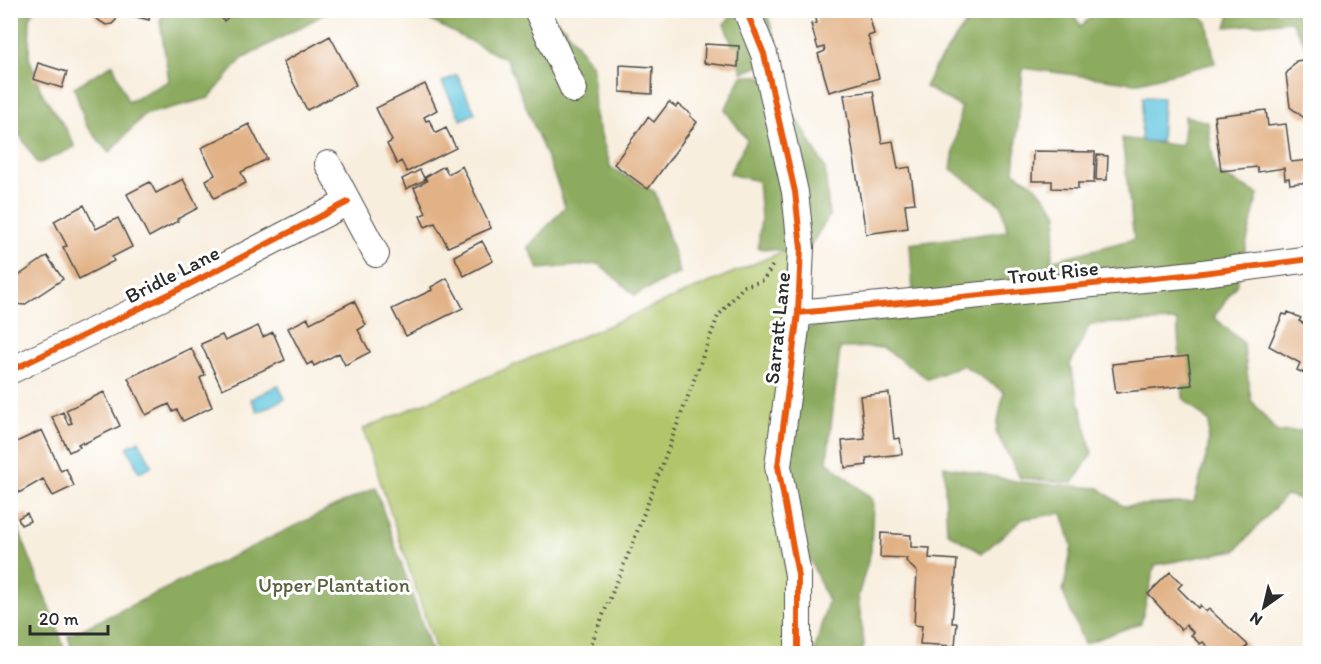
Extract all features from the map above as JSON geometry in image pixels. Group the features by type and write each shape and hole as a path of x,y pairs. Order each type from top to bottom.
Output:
{"street":[{"path":"537,10 574,90"},
{"name":"Sarratt Lane","path":"746,10 764,54 795,192 801,248 798,313 778,466 798,575 798,654"},
{"path":"328,164 376,254"},
{"name":"Bridle Lane","path":"10,372 186,286 348,202"},
{"name":"Trout Rise","path":"798,313 1195,274 1311,259"}],"path":[{"path":"587,654 632,545 718,316 744,286 763,281 772,265 801,248"}],"green space":[{"path":"206,10 330,11 242,59 209,98 144,115 109,153 86,125 74,87 113,64 128,102 169,81 160,21 164,11 183,11 195,17"},
{"path":"1191,10 1207,22 1215,63 1135,83 1023,68 1014,172 1036,186 1058,214 1051,261 1134,239 1122,138 1182,146 1185,116 1208,122 1215,172 1258,194 1237,284 1214,317 1243,343 1251,400 1277,432 1310,430 1310,502 1286,495 1236,550 1155,565 1141,623 1084,644 1063,592 1072,546 1062,513 1023,519 982,553 947,532 944,466 1020,482 1099,488 1123,506 1194,502 1208,449 1209,422 1183,398 1177,321 1090,324 1070,365 1092,453 1073,483 1020,478 996,432 1004,392 963,365 928,379 882,347 840,348 827,461 873,500 871,551 858,596 864,645 861,653 814,653 828,601 798,532 790,466 803,329 914,309 910,244 1007,231 1002,206 951,169 961,107 925,87 935,67 975,11 1071,11 1081,26 1098,11"},
{"path":"11,11 34,11 30,18 29,57 41,91 75,147 38,164 11,121"},
{"path":"422,11 547,11 566,29 593,67 595,115 611,168 655,192 680,273 635,295 599,264 539,269 528,247 565,207 507,60 429,20"},
{"path":"737,11 771,11 767,13 780,57 743,73 724,24"},
{"path":"1231,11 1310,11 1310,52 1291,21 1226,27"},
{"path":"742,76 761,76 801,125 825,168 829,216 806,253 758,248 761,218 758,181 729,174 747,140 725,110"},
{"path":"789,249 770,469 787,576 788,653 437,653 363,429"},
{"name":"Upper Plantation","path":"375,487 432,653 73,653 68,636"},
{"path":"11,510 60,635 65,653 11,653"}],"water":[{"path":"457,75 475,113 461,120 442,82"},
{"path":"1143,97 1163,98 1161,142 1141,141"},
{"path":"278,385 285,399 258,412 251,399"},
{"path":"139,441 152,466 139,472 127,447"}],"building":[{"path":"93,10 151,10 149,20 118,12 116,20 106,25 95,18"},
{"path":"214,10 236,10 224,21"},
{"path":"814,10 868,10 874,34 868,36 879,78 829,92 818,54 825,51 824,47 818,49 811,24 817,23"},
{"path":"330,36 356,85 307,110 283,62"},
{"path":"705,44 739,46 738,67 704,63"},
{"path":"1310,59 1310,117 1303,117 1290,107 1286,74 1296,61"},
{"path":"38,63 67,72 62,88 33,79"},
{"path":"620,65 653,67 652,94 620,92"},
{"path":"425,84 437,110 424,117 426,121 429,120 436,133 446,128 456,148 407,172 401,161 397,164 387,144 392,141 376,108"},
{"path":"873,91 882,143 893,141 898,169 910,167 915,203 905,204 908,228 866,234 844,95"},
{"path":"669,102 676,107 678,104 697,122 648,189 614,164 648,117 654,122"},
{"path":"1266,110 1268,126 1286,124 1291,162 1310,160 1310,182 1290,184 1289,178 1285,179 1284,168 1258,172 1257,167 1221,171 1214,116"},
{"path":"249,124 267,159 241,172 246,183 214,198 206,180 215,175 201,148"},
{"path":"1033,151 1095,152 1094,183 1078,183 1078,189 1052,188 1052,181 1032,181"},
{"path":"1097,155 1108,156 1107,180 1096,180"},
{"path":"444,166 448,174 462,166 491,228 448,247 435,223 425,227 420,216 426,213 414,188 427,181 425,177"},
{"path":"420,170 425,180 406,189 402,179"},
{"path":"183,179 198,208 149,237 127,194 150,182 156,193"},
{"path":"84,205 96,229 118,218 132,247 112,257 114,261 79,279 63,247 67,246 54,221"},
{"path":"482,241 493,261 464,276 454,256"},
{"path":"47,256 63,279 24,305 15,304 13,313 10,312 10,274 18,276"},
{"path":"447,278 463,308 406,336 392,309 432,290 431,287"},
{"path":"354,301 366,325 358,330 370,352 345,365 339,353 314,366 312,362 307,365 288,328 308,318 310,323"},
{"path":"1288,312 1301,318 1299,321 1310,327 1310,376 1297,370 1300,363 1269,346 1283,314 1287,315"},
{"path":"258,326 263,337 273,332 285,360 222,389 201,344 222,335 225,341"},
{"path":"191,348 205,375 200,378 212,407 183,421 177,410 173,412 169,404 146,415 128,378"},
{"path":"1188,356 1192,385 1116,393 1112,364"},
{"path":"104,392 120,426 83,444 82,442 78,444 80,447 69,452 52,417 63,412 68,424 72,423 66,410"},
{"path":"889,393 894,439 900,438 902,454 866,458 867,465 845,468 842,441 865,439 860,396"},
{"path":"42,430 61,471 66,468 74,486 53,496 43,479 19,493 10,476 10,445"},
{"path":"27,513 30,521 21,525 18,518"},
{"path":"881,533 911,535 911,547 930,548 929,558 957,560 952,623 957,623 955,646 920,644 922,626 914,625 917,572 906,561 907,558 880,557"},
{"path":"1170,572 1182,584 1178,588 1198,608 1200,605 1206,612 1209,609 1248,645 1239,654 1214,654 1203,642 1200,644 1191,635 1194,633 1186,625 1181,630 1148,594"}],"cycle path":[{"path":"746,10 764,54 795,192 801,248 798,313 778,466 798,575 798,654"},
{"path":"10,371 186,286 348,202"},
{"path":"798,313 1195,274 1310,259"}]}
